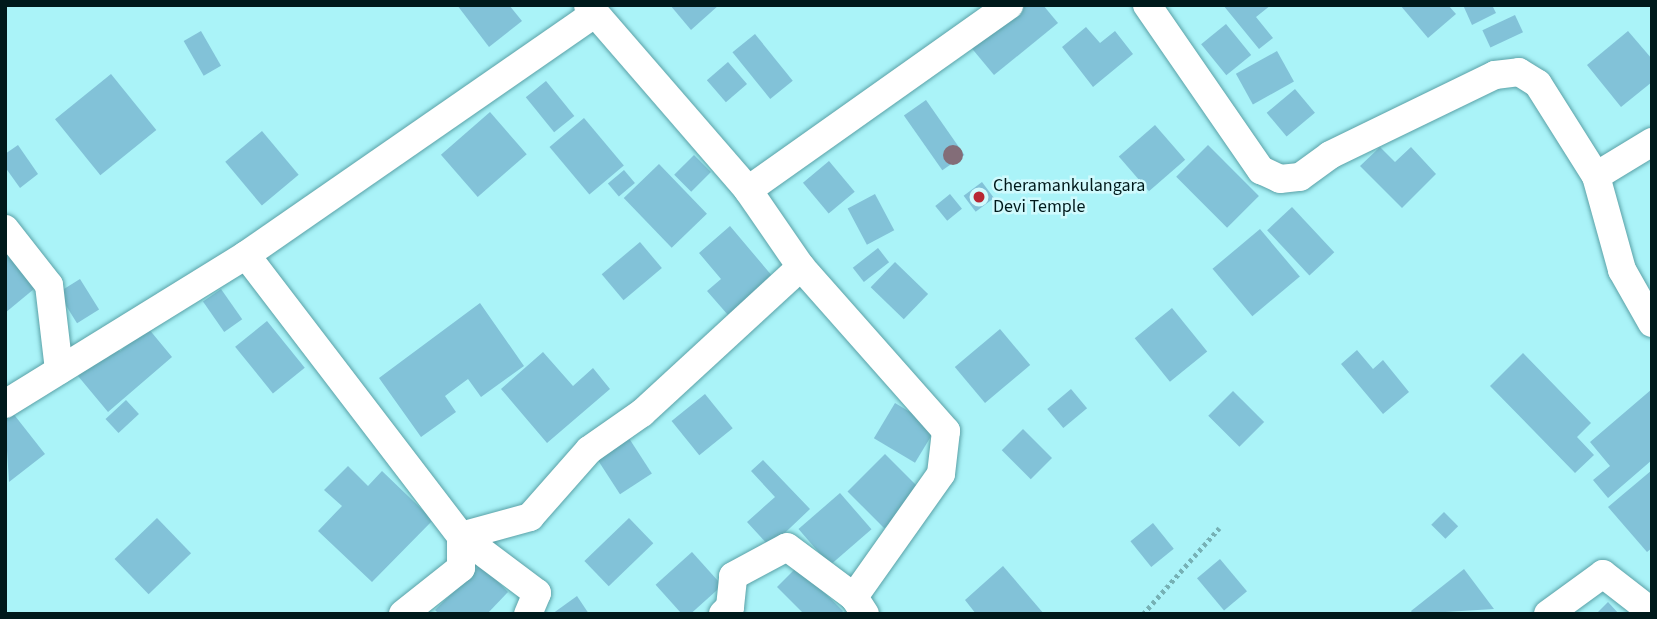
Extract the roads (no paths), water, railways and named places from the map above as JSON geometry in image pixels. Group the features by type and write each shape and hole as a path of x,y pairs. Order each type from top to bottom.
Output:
{"street":[{"path":"748,190 1009,5"},
{"path":"1147,5 1261,170 1280,179 1300,177 1330,155 1495,75 1518,72 1538,84 1596,176 1622,270 1652,323"},
{"path":"5,404 246,255 591,9 748,190 801,267 946,431 941,474 859,605 787,547 733,576 730,607 723,614"},
{"path":"1596,176 1652,142"},
{"path":"5,229 49,285 59,370"},
{"path":"246,255 461,536 537,593 528,614"},
{"path":"461,536 530,517 589,450 642,413 801,267"},
{"path":"403,614 461,568 461,536"},
{"path":"1548,614 1603,574 1652,611"}],"place":[{"name":"Cheramankulangara Devi Temple","path":"979,197"}]}
